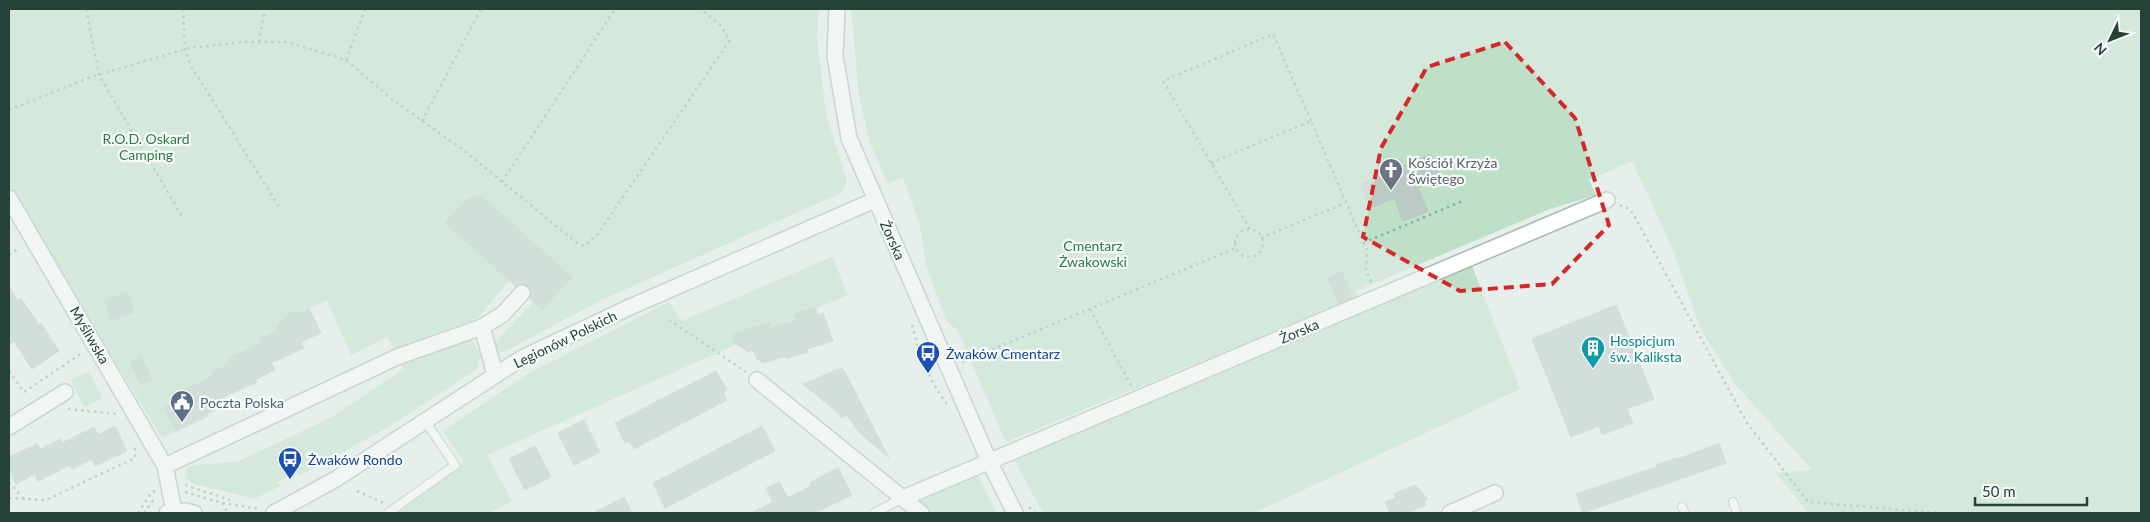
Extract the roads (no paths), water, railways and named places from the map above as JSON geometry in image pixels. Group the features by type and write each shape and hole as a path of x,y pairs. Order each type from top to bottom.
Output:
{"street":[{"name":"Żorska","path":"837,9 835,56 849,138 989,461 1015,513"},
{"name":"Myśliwska","path":"9,198 136,415 166,470"},
{"name":"Legionów Polskich","path":"275,513 318,490 522,358 630,308 875,200"},
{"name":"Żorska","path":"903,498 1607,200"},
{"path":"194,513 185,511 168,513 166,470 397,357 482,326 503,314 522,293"},
{"path":"482,326 495,374"},
{"path":"757,380 921,513"},
{"path":"9,427 66,392"},
{"path":"1450,513 1495,493"}],"lane":[{"path":"391,510 455,465 425,421"},
{"path":"874,513 903,498"},
{"path":"1733,502 1737,513"}],"place":[{"name":"Kościół Krzyża Świętego","path":"1391,191"},
{"name":"Hospicjum św. Kaliksta","path":"1593,369"},
{"name":"Żwaków Cmentarz","path":"928,374"},
{"name":"Poczta Polska","path":"182,423"},
{"name":"Żwaków Rondo","path":"290,480"}],"park label":[{"name":"R.O.D. Oskard Camping","path":"146,146"},
{"name":"Cmentarz Żwakowski","path":"1093,254"}]}
